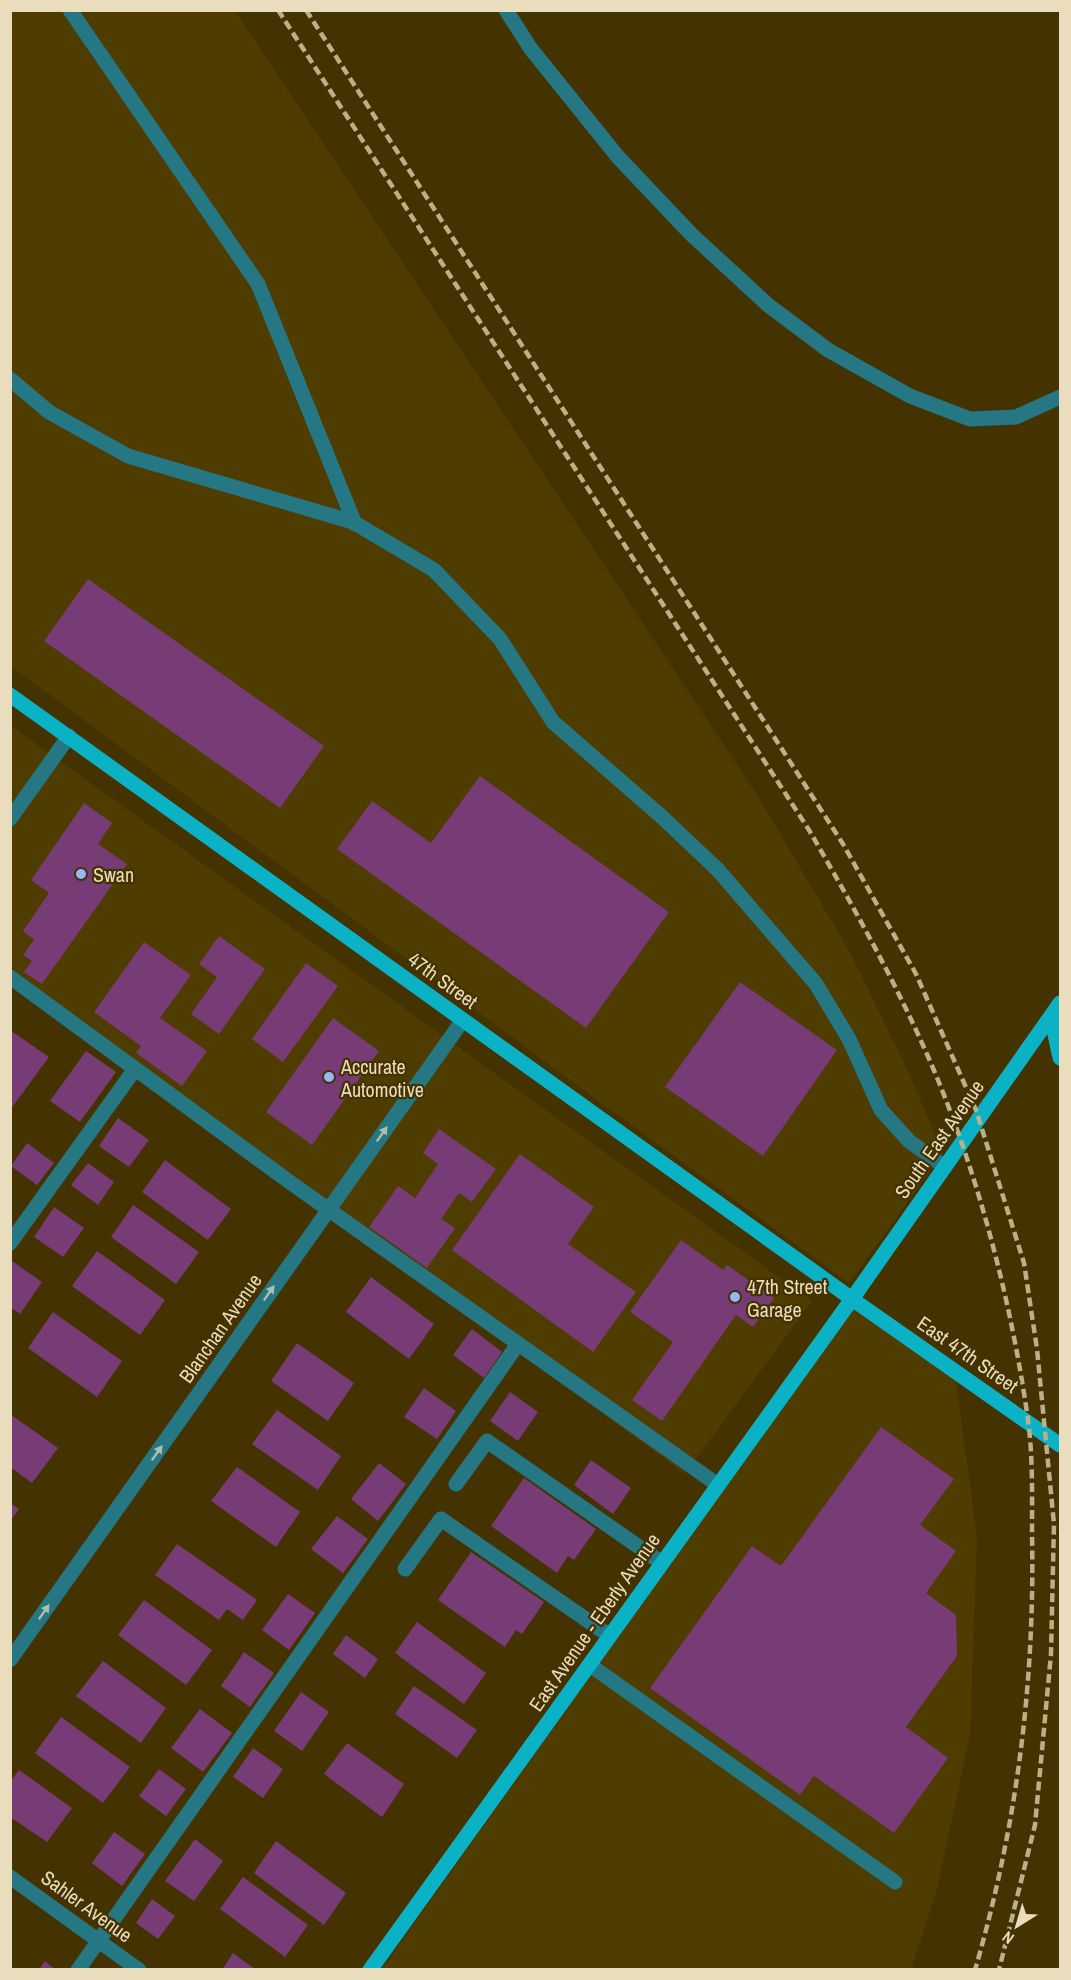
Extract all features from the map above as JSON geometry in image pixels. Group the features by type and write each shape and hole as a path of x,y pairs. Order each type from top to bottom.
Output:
{"main road":[{"name":"47th Street","path":"10,695 852,1299"},
{"name":"South East Avenue","path":"852,1299 1056,1009"},
{"path":"1056,1009 1060,1058"},
{"name":"East 47th Street","path":"852,1299 1060,1444"},
{"name":"East Avenue - Eberly Avenue","path":"370,1970 852,1299"}],"street":[{"path":"70,10 258,284 355,524"},
{"path":"506,10 531,49 618,157 691,234 768,305 828,350 910,396 970,419 1016,417 1060,397"},
{"path":"10,379 49,412 128,456 355,524 434,570 500,639 553,722 662,817 718,870 816,984 849,1039 881,1110 909,1141 945,1167"},
{"path":"10,819 69,736"},
{"path":"10,977 328,1210 718,1485"},
{"name":"Blanchan Avenue","path":"10,1660 463,1020"},
{"path":"10,1243 135,1069"},
{"path":"78,1970 519,1344"},
{"path":"456,1484 487,1441 662,1563"},
{"path":"405,1569 441,1519 610,1636"},
{"path":"590,1665 895,1882"},
{"name":"Sahler Avenue","path":"10,1877 99,1940 132,1968"}],"shaded area":[{"path":"11,11 235,11 757,795 850,952 906,1067 943,1153 849,1283 559,1072 11,666"},
{"path":"11,726 812,1301 685,1474 11,979"},
{"path":"853,1308 956,1381 977,1538 970,1735 936,1893 911,1969 381,1970"}],"building":[{"path":"88,579 324,746 280,808 44,641"},
{"path":"480,776 669,912 586,1028 337,849 372,801 431,843"},
{"path":"84,803 112,823 98,844 127,864 42,984 24,972 32,961 23,955 34,940 23,931 49,893 31,880"},
{"path":"219,936 265,969 219,1034 191,1014 217,977 199,964"},
{"path":"144,942 191,975 160,1018 207,1051 182,1086 136,1053 141,1046 94,1012"},
{"path":"306,963 338,986 283,1062 252,1039"},
{"path":"740,982 837,1050 763,1156 665,1087"},
{"path":"333,1018 379,1051 312,1145 266,1112"},
{"path":"10,1030 49,1057 10,1110"},
{"path":"86,1051 116,1072 80,1122 50,1101"},
{"path":"118,1118 149,1140 129,1167 99,1146"},
{"path":"439,1129 496,1169 472,1202 459,1193 441,1219 455,1228 427,1268 369,1227 398,1186 415,1198 438,1164 423,1153"},
{"path":"27,1143 54,1163 37,1185 11,1166"},
{"path":"520,1154 594,1207 568,1244 636,1292 593,1352 452,1250"},
{"path":"165,1160 231,1209 208,1240 142,1192"},
{"path":"88,1163 114,1182 98,1205 71,1185"},
{"path":"133,1205 199,1252 176,1284 111,1237"},
{"path":"54,1207 84,1228 63,1257 34,1237"},
{"path":"681,1240 723,1270 727,1265 774,1298 753,1327 736,1315 662,1421 632,1400 673,1342 630,1312"},
{"path":"97,1251 165,1300 140,1335 72,1286"},
{"path":"12,1261 42,1282 20,1314 10,1307 10,1264"},
{"path":"371,1277 434,1324 409,1359 346,1312"},
{"path":"53,1312 122,1361 97,1397 28,1348"},
{"path":"472,1329 502,1352 484,1378 453,1355"},
{"path":"297,1343 354,1383 328,1421 271,1381"},
{"path":"424,1388 456,1411 437,1439 404,1417"},
{"path":"510,1392 538,1412 518,1441 490,1421"},
{"path":"277,1410 341,1456 318,1490 252,1444"},
{"path":"10,1414 58,1448 32,1483 10,1467"},
{"path":"881,1427 954,1479 920,1525 956,1551 926,1593 956,1615 957,1656 906,1727 948,1758 894,1833 814,1776 800,1795 650,1688 752,1546 781,1566"},
{"path":"591,1460 631,1488 613,1514 574,1485"},
{"path":"379,1463 406,1484 378,1521 351,1499"},
{"path":"237,1467 300,1512 276,1547 211,1501"},
{"path":"524,1478 596,1529 574,1560 568,1556 557,1573 491,1526"},
{"path":"10,1503 19,1509 10,1521"},
{"path":"337,1516 368,1539 343,1573 311,1549"},
{"path":"177,1544 257,1600 243,1620 227,1609 219,1620 155,1575"},
{"path":"471,1552 544,1602 522,1634 516,1630 505,1647 438,1600"},
{"path":"288,1594 315,1613 289,1650 262,1630"},
{"path":"144,1600 212,1650 186,1685 118,1635"},
{"path":"417,1622 486,1673 464,1704 395,1653"},
{"path":"346,1635 378,1659 365,1678 333,1654"},
{"path":"244,1652 274,1673 250,1707 221,1686"},
{"path":"103,1661 166,1708 141,1743 76,1696"},
{"path":"414,1686 477,1730 457,1758 395,1714"},
{"path":"301,1692 329,1712 302,1751 274,1731"},
{"path":"200,1709 232,1733 203,1772 171,1748"},
{"path":"61,1717 130,1767 103,1803 35,1753"},
{"path":"347,1743 404,1784 382,1817 324,1774"},
{"path":"253,1748 283,1769 263,1798 233,1777"},
{"path":"159,1769 186,1789 166,1816 139,1796"},
{"path":"19,1770 72,1808 47,1842 10,1817 10,1782"},
{"path":"114,1832 145,1854 122,1886 92,1863"},
{"path":"195,1839 223,1861 194,1901 165,1881"},
{"path":"276,1841 346,1893 324,1925 254,1873"},
{"path":"243,1877 308,1925 285,1957 220,1909"},
{"path":"152,1899 175,1916 158,1939 136,1923"},
{"path":"233,1953 256,1970 222,1970"},
{"path":"45,1961 56,1970 39,1970"}],"railway":[{"path":"278,10 809,830 894,984 954,1120 981,1204 1004,1290 1028,1420 1032,1476 1030,1644 1020,1753 1002,1862 975,1970"},
{"path":"306,10 843,844 916,974 976,1110 1024,1263 1037,1349 1054,1524 1051,1654 1035,1825 999,1970"}],"place":[{"name":"Swan","path":"81,874"},
{"name":"Accurate Automotive","path":"329,1077"},
{"name":"47th Street Garage","path":"735,1297"}]}
